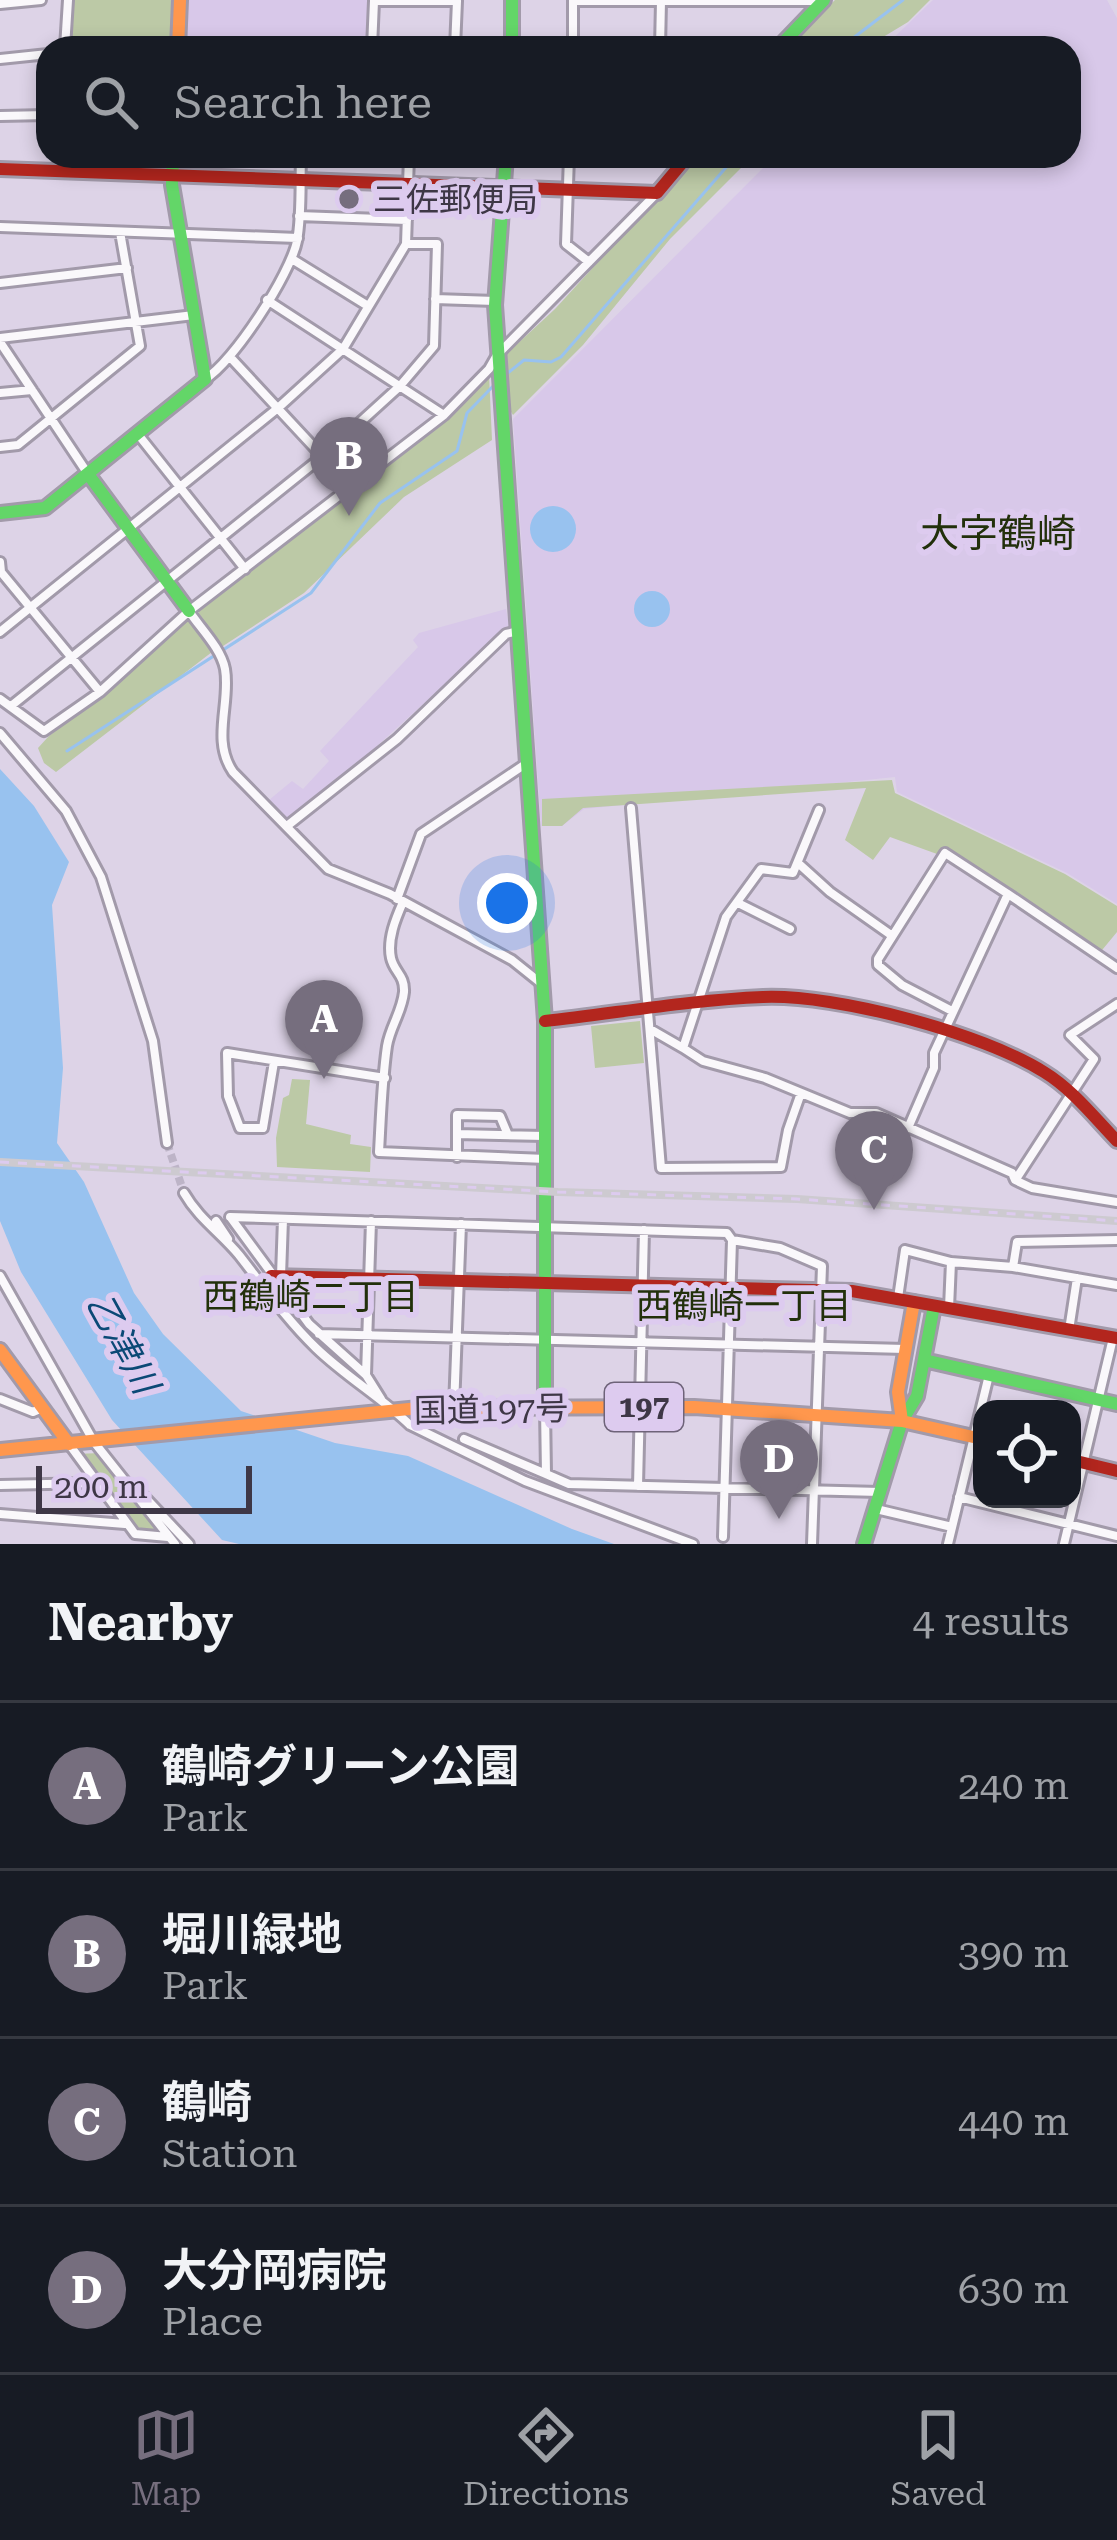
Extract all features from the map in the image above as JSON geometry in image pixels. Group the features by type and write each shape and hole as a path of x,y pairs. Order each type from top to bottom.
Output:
{"main road":[{"path":"178,36 180,0"},
{"path":"512,0 512,36"},
{"path":"790,36 824,0"},
{"path":"0,513 45,508 205,379 172,168"},
{"path":"504,168 496,355 545,1021 545,1408"},
{"path":"0,169 657,193 678,168"},
{"path":"88,474 189,611"},
{"path":"545,1021 766,997 801,999 944,1031 1038,1068 1117,1142"},
{"path":"276,1276 821,1290 898,1298 1115,1338"},
{"path":"902,1421 898,1392 914,1302"},
{"path":"864,1544 902,1421 917,1396 934,1306"},
{"path":"0,1350 69,1444"},
{"path":"924,1360 1117,1404"},
{"name":"国道197号","path":"0,1450 388,1407 727,1409 902,1421 973,1437"},
{"path":"1081,1463 1117,1471"}],"street":[{"path":"0,4 41,0"},
{"path":"66,36 68,0"},
{"path":"660,36 661,0"},
{"path":"573,36 574,1 824,0"},
{"path":"373,36 374,1 457,1 456,36"},
{"path":"0,59 36,55"},
{"path":"0,116 36,115"},
{"path":"205,379 231,358 292,259 298,238 300,168"},
{"path":"0,632 343,350 406,244 409,168"},
{"path":"569,168 566,244 589,262"},
{"path":"0,699 44,731 100,692 189,611 444,415 489,369 496,355 657,193"},
{"path":"298,217 407,220"},
{"path":"0,227 298,238"},
{"path":"0,447 18,445 140,346 120,232"},
{"path":"11,706 323,457 400,386 434,346 436,244 406,244"},
{"path":"292,259 368,306"},
{"path":"0,283 127,268"},
{"path":"435,298 495,301"},
{"path":"267,300 444,415"},
{"path":"88,474 0,340 194,315"},
{"path":"231,358 349,485"},
{"path":"0,394 32,390"},
{"path":"137,433 245,569"},
{"path":"0,562 1,572 100,692"},
{"path":"189,611 226,672 224,759 286,826 328,869 400,900 512,960 542,984"},
{"path":"286,826 397,739 506,634 518,631"},
{"path":"2,737 66,812 101,877 153,1041 166,1143"},
{"path":"529,761 421,834 400,900 391,949 391,960 404,976 404,995 398,1022 387,1040 379,1152 548,1159"},
{"path":"631,808 661,1168 781,1166 802,1093"},
{"path":"682,1048 716,940 737,902 761,869 793,873 819,810"},
{"path":"952,1011 902,985 878,965 945,853 1117,968"},
{"path":"798,863 892,935"},
{"path":"908,1128 934,1068 934,1053 1008,894"},
{"path":"737,902 790,929"},
{"path":"1016,1180 1094,1059 1070,1035 1116,1006"},
{"path":"649,1028 703,1061 850,1113 876,1113 1012,1173 1032,1189 1117,1202"},
{"path":"274,1062 262,1128 240,1128 228,1096 227,1053 385,1078"},
{"path":"457,1157 457,1115 500,1116 508,1135"},
{"path":"457,1134 547,1136"},
{"path":"184,1193 204,1222 236,1251"},
{"path":"388,1407 366,1375 319,1334 230,1217 727,1233 732,1240 723,1537"},
{"path":"276,1276 283,1219"},
{"path":"216,1221 300,1331 410,1424 460,1453 556,1494 694,1544"},
{"path":"366,1375 371,1221"},
{"path":"454,1408 461,1224"},
{"path":"638,1486 644,1230"},
{"path":"732,1240 780,1248 819,1262 812,1544"},
{"path":"1013,1267 1017,1242 1117,1240"},
{"path":"898,1298 904,1250 951,1262 1117,1285"},
{"path":"949,1309 951,1262"},
{"path":"0,1276 123,1476 172,1540"},
{"path":"1069,1330 1077,1278"},
{"path":"319,1334 819,1347 905,1352 924,1360"},
{"path":"1081,1450 1112,1362 1115,1338"},
{"path":"985,1400 989,1375"},
{"path":"0,1400 33,1412 42,1408"},
{"path":"545,1408 546,1474"},
{"path":"464,1439 568,1484 881,1492"},
{"path":"69,1444 135,1534 172,1540"},
{"path":"948,1544 973,1454"},
{"path":"123,1476 189,1544"},
{"path":"0,1485 94,1483"},
{"path":"959,1497 1117,1536"},
{"path":"1064,1544 1070,1508"},
{"path":"876,1509 952,1527"},
{"path":"0,1514 127,1524"}],"shaded area":[{"path":"186,0 371,0 370,36 184,36"},
{"path":"933,0 1107,0 1117,18 1117,904 1067,873 897,792 895,777 584,809 562,826 541,826 513,419 763,168 1081,168 1081,36 896,36"},
{"path":"506,609 509,626 344,776 286,819 269,800 292,781 303,789 329,761 320,751 418,647 413,640 419,633"}],"green space":[{"path":"71,0 173,0 172,36 70,36"},
{"path":"835,0 930,0 885,36 798,36"},
{"path":"684,168 741,168 670,239 583,345 513,415 506,404 503,357 555,309"},
{"path":"489,374 492,440 404,497 304,593 220,648 197,610 430,433"},
{"path":"188,617 212,652 56,772 44,763 38,748 48,737"},
{"path":"892,780 895,793 1065,874 1117,906 1117,932 1098,955 937,854 890,837 873,860 845,840 866,788 583,808 562,826 542,826 542,799"},
{"path":"640,1021 644,1063 595,1068 591,1026"},
{"path":"292,1079 310,1080 306,1124 351,1135 350,1144 371,1147 370,1172 277,1167 276,1138 283,1098 289,1095"},
{"path":"100,1453 163,1536 136,1533 76,1454"}],"water":[{"path":"553,506 569,513 576,529 569,545 553,552 537,545 530,529 537,513"},
{"path":"652,591 664,597 670,609 664,621 652,627 640,621 634,609 640,597"},
{"name":"乙津川","path":"0,769 34,806 69,862 52,905 63,1068 57,1143 84,1182 134,1293 163,1334 241,1411 335,1443 408,1456 614,1544 239,1544 222,1540 112,1420 21,1272 0,1221"}],"waterway":[{"path":"856,36 903,0"},
{"path":"504,376 524,360 551,362 561,357 726,168"},
{"path":"67,751 311,593 380,503 457,451 467,413 497,382"}],"tunnel":[{"path":"167,1143 184,1193"}],"railway":[{"path":"0,1162 558,1192 797,1199 1117,1221"}],"traffic: fast":[{"path":"512,0 512,36"},
{"path":"790,36 824,0"},
{"path":"0,513 45,508 205,379 173,168"},
{"path":"505,168 495,305 545,1021 545,1408"},
{"path":"88,474 189,611"},
{"path":"864,1544 902,1421 917,1396 934,1306"},
{"path":"924,1360 1117,1404"}],"traffic: slow":[{"path":"178,36 180,0"},
{"path":"902,1421 898,1392 914,1302"},
{"path":"0,1350 69,1444"},
{"path":"0,1450 419,1408 694,1407 902,1421 973,1437"}],"traffic: jam":[{"path":"0,169 657,193 678,168"},
{"path":"545,1021 763,997 868,1009 947,1030 1017,1057 1064,1087 1117,1141"},
{"path":"271,1276 852,1291 1117,1338"},
{"path":"1081,1462 1117,1471"}],"place":[{"name":"三佐郵便局","path":"349,199"},
{"name":"堀川緑地","path":"349,516"},
{"name":"鶴崎グリーン公園","path":"324,1079"},
{"name":"鶴崎","path":"874,1210"},
{"name":"大分岡病院","path":"779,1519"}],"district":[{"name":"大字鶴崎","path":"998,533"},
{"name":"西鶴崎二丁目","path":"311,1296"},
{"name":"西鶴崎一丁目","path":"744,1305"}]}
